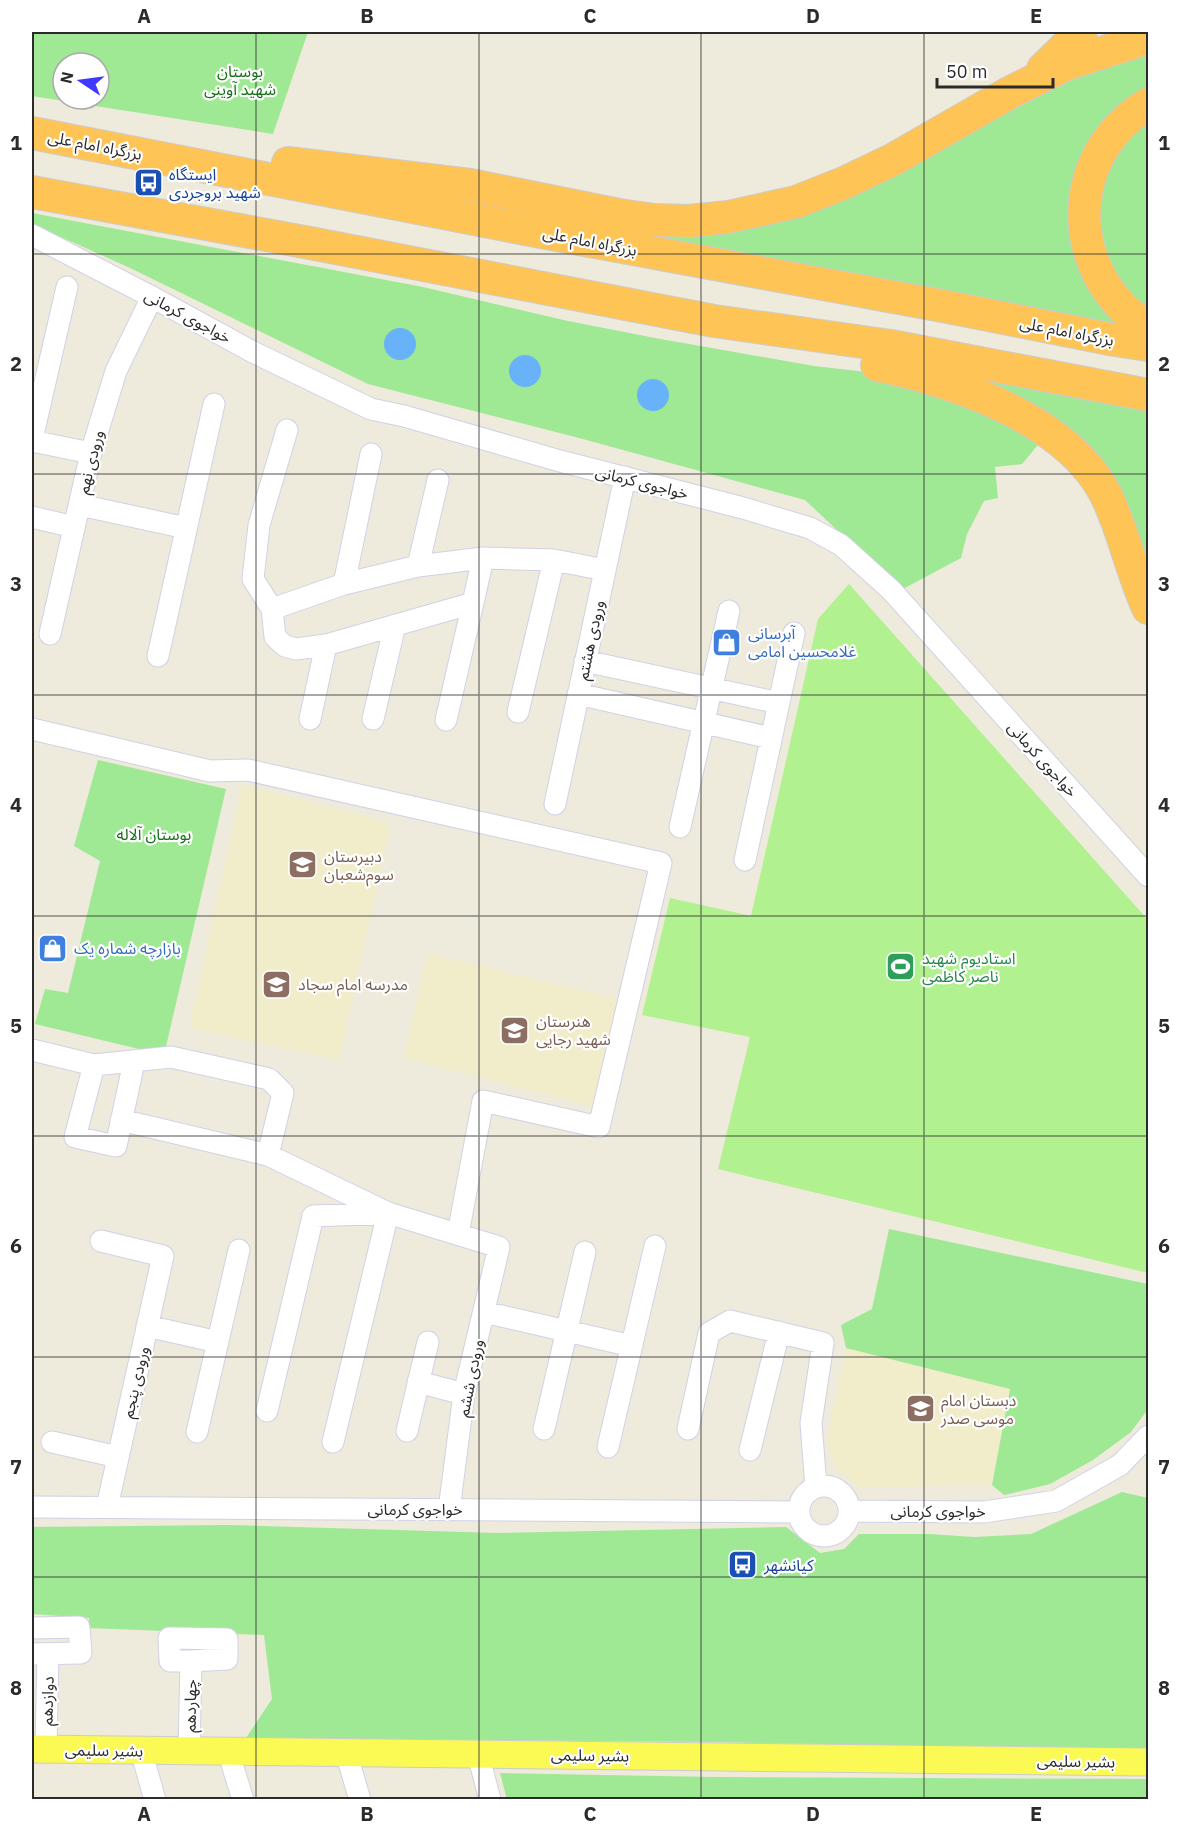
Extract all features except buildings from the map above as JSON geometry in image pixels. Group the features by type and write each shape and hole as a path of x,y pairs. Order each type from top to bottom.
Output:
{"highway":[{"path":"1028,83 1080,32"},
{"path":"193,163 253,158 470,185 655,220 728,217 796,202 844,183 894,159 1028,83 1067,64 1149,38"},
{"path":"1149,104 1118,127 1099,154 1091,170 1084,206 1086,241 1098,273 1123,309 1149,327"},
{"name":"بزرگراه امام علی","path":"32,133 553,234 1149,345"},
{"path":"32,192 714,321 891,346 1149,395"},
{"path":"714,321 952,384 1040,427 1085,465 1105,493 1138,585 1149,608"}],"main road":[{"name":"بشیر سلیمی","path":"39,1749 1149,1762"}],"street":[{"name":"خواجوی کرمانی","path":"32,236 254,352 371,409 743,508 810,528 841,545 891,590 1149,876"},
{"path":"68,287 32,440 91,453"},
{"name":"ورودی نهم","path":"50,634 91,453 116,371 152,297"},
{"path":"158,656 214,404"},
{"path":"287,430 259,525 253,579 272,609 275,637 285,646 296,650 326,645 473,603"},
{"path":"344,584 371,454"},
{"name":"ورودی هشتم","path":"555,804 624,477"},
{"path":"418,566 438,480"},
{"path":"80,505 186,528"},
{"path":"32,517 74,527"},
{"path":"272,609 344,584 418,566 483,558 554,560 605,570"},
{"path":"446,720 483,558"},
{"path":"518,712 554,560"},
{"path":"680,827 729,611"},
{"path":"373,719 395,625"},
{"path":"745,860 794,633"},
{"path":"310,719 326,645"},
{"path":"585,661 779,703"},
{"path":"578,694 771,738"},
{"path":"32,730 210,771 248,770 661,863 599,1127 483,1101 458,1234 388,1213 268,1155 121,1120"},
{"path":"32,1050 94,1065 171,1057 269,1079 283,1093 268,1155"},
{"path":"94,1065 75,1137 116,1146 134,1062"},
{"path":"267,1411 313,1216 388,1213"},
{"path":"333,1442 388,1213"},
{"name":"ورودی ششم","path":"449,1510 464,1394 499,1247 458,1234"},
{"name":"ورودی پنجم","path":"101,1241 163,1256 107,1507"},
{"path":"608,1447 655,1246"},
{"path":"197,1432 239,1250"},
{"path":"544,1429 585,1252"},
{"path":"484,1312 632,1346"},
{"path":"688,1429 709,1333 730,1321 824,1343 811,1423 816,1487"},
{"path":"147,1326 218,1342"},
{"path":"750,1450 779,1332"},
{"path":"407,1431 428,1342"},
{"path":"418,1382 464,1394"},
{"name":"خواجوی کرمانی","path":"849,1511 984,1512 1056,1501 1120,1465 1149,1436"},
{"path":"51,1442 118,1458"},
{"path":"816,1487 831,1487 838,1491 848,1503 849,1511 848,1519 839,1531 824,1536 809,1532 800,1520 799,1512 803,1497 816,1487"},
{"name":"خواجوی کرمانی","path":"32,1507 799,1512"},
{"name":"دوازدهم","path":"32,1628 79,1627 81,1653 40,1654 39,1749"},
{"name":"چهاردهم","path":"189,1750 190,1661"},
{"path":"141,1750 155,1800"},
{"path":"228,1751 243,1800"},
{"path":"346,1752 360,1800"},
{"path":"478,1754 490,1800"}],"shaded area":[{"path":"242,785 391,823 339,1060 189,1028"},
{"name":"هنرستان شهید رجایی","path":"427,953 626,1001 600,1108 404,1058"},
{"name":"دبستان امام موسی صدر","path":"846,1348 1010,1389 992,1485 859,1488 837,1468 827,1447"}],"green space":[{"name":"بوستان شهید آوینی","path":"32,32 308,32 273,134 111,108 111,51 51,51 51,99 32,96"},
{"path":"1148,53 1148,97 1075,204 1143,333 640,238 642,227 906,167 1063,83 1122,59"},
{"path":"1148,112 1148,317 1108,280 1090,193 1141,116"},
{"path":"32,213 423,287 568,321 655,338 814,366 911,380 1042,440 1022,464 995,467 998,498 984,501 967,534 961,558 901,590 805,500 583,439 368,384 128,267 32,224"},
{"path":"943,373 1148,409 1148,585 1112,489"},
{"name":"استادیوم شهید ناصر کاظمی","path":"849,584 1148,920 1148,1273 718,1169 750,1037 642,1015 670,898 751,916 818,619"},
{"name":"بوستان آلاله","path":"98,760 226,789 164,1055 35,1024 45,989 68,993 100,861 74,846"},
{"path":"889,1229 1148,1284 1148,1409 1131,1432 1093,1460 1050,1484 1004,1495 992,1485 1010,1389 846,1348 841,1325 872,1309"},
{"path":"1122,1492 1148,1498 1148,1750 712,1742 246,1738 272,1699 264,1635 89,1628 89,1618 32,1614 32,1527 231,1525 497,1533 786,1527 820,1553 844,1549 859,1534 929,1534 974,1537 1031,1534"},
{"path":"500,1773 715,1777 1148,1779 1148,1799 507,1800"}],"water":[{"path":"400,328 411,333 416,344 411,355 400,360 389,355 384,344 389,333"},
{"path":"525,355 536,360 541,371 536,382 525,387 514,382 509,371 514,360"},
{"path":"653,379 664,384 669,395 664,406 653,411 642,406 637,395 642,384"}],"place":[{"name":"ایستگاه شهید بروجردی","path":"148,183"},
{"name":"آبرسانی غلامحسین امامی","path":"727,642"},
{"name":"دبیرستان سوم‌شعبان","path":"303,865"},
{"name":"بازارچه شماره یک","path":"53,948"},
{"name":"استادیوم شهید ناصر کاظمی","path":"901,967"},
{"name":"مدرسه امام سجاد","path":"277,984"},
{"name":"هنرستان شهید رجایی","path":"515,1030"},
{"name":"دبستان امام موسی صدر","path":"920,1409"},
{"name":"کیانشهر","path":"743,1565"}]}
